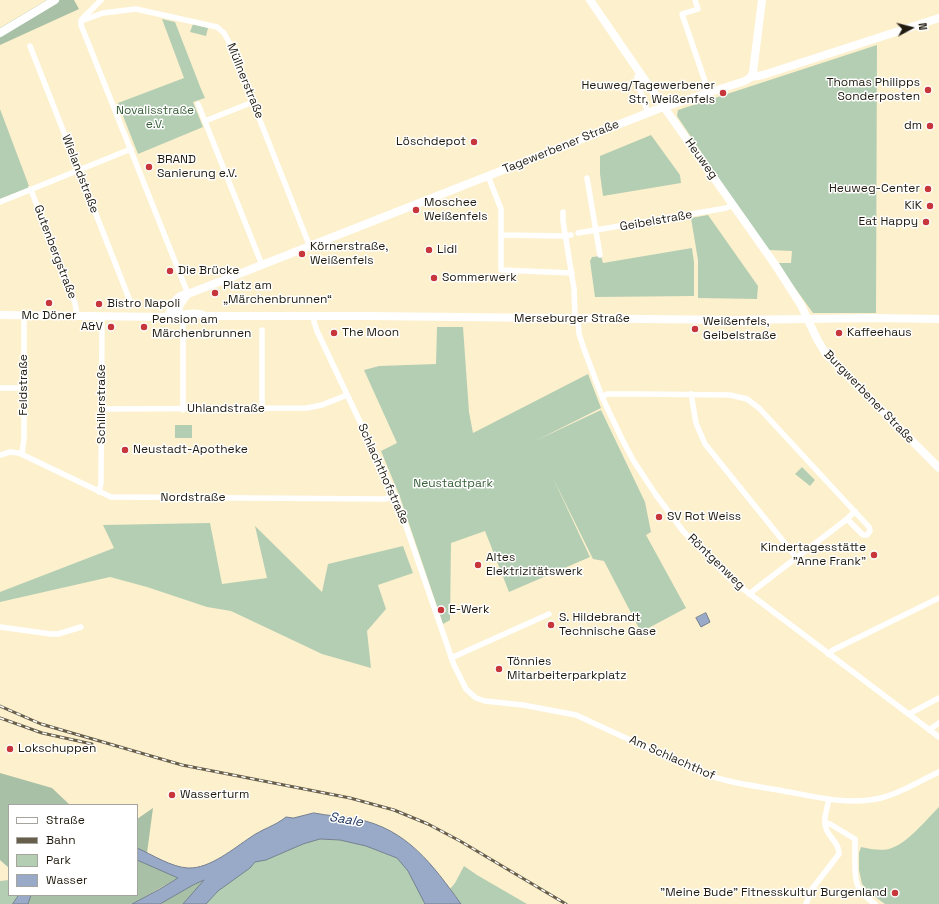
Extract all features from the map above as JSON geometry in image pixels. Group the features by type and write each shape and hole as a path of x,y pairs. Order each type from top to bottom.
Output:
{"street":[{"path":"0,33 55,0"},
{"path":"101,0 82,17 81,26 188,294 180,304 183,410"},
{"name":"Heuweg","path":"590,0 783,277 808,320"},
{"path":"695,0 698,9 682,14 709,93"},
{"path":"750,76 753,72 762,0"},
{"name":"Müllnerstraße","path":"81,21 103,13 136,9 217,27 224,33 229,42 310,247"},
{"name":"Tagewerbener Straße","path":"168,317 176,300 182,294 188,294 310,247 648,113 745,81 750,76 763,75 939,18"},
{"name":"Wielandstraße","path":"30,46 130,301"},
{"path":"640,73 637,77 637,81 648,113"},
{"path":"205,121 253,102"},
{"path":"198,104 262,265"},
{"path":"0,202 131,149"},
{"path":"488,176 501,208 501,270 572,273"},
{"path":"587,178 600,255"},
{"name":"Gutenbergstraße","path":"31,190 75,303 77,316"},
{"name":"Geibelstraße","path":"578,233 709,212 733,205"},
{"name":"Röntgenweg","path":"563,212 568,236 579,336 602,397 633,460 656,495 684,531 730,579 939,737"},
{"path":"502,235 568,236"},
{"name":"Merseburger Straße","path":"0,315 180,318 183,314 202,314 205,316 576,319 808,320 939,318"},
{"name":"Feldstraße","path":"22,454 24,438 24,316"},
{"name":"Schillerstraße","path":"99,492 101,483 102,316"},
{"name":"Schlachthofstraße","path":"314,316 317,331 396,496 451,658 460,680"},
{"name":"Burgwerbener Straße","path":"808,320 829,358 939,468"},
{"path":"262,330 262,409"},
{"path":"0,388 24,388"},
{"path":"602,397 607,394 691,394 737,396 747,399 754,404 869,527 869,533 867,535 863,535 847,519"},
{"path":"691,394 698,430 705,444 796,557"},
{"name":"Uhlandstraße","path":"102,409 183,410 307,408 322,405 347,395"},
{"name":"Nordstraße","path":"0,455 14,452 22,454 99,492 114,497 385,499 396,496"},
{"path":"749,594 855,512"},
{"path":"828,654 833,650 939,598"},
{"path":"451,658 549,614"},
{"path":"0,627 51,634 58,634 81,627"},
{"name":"Am Schlachthof","path":"460,680 469,693 480,699 576,715 710,776 736,783 829,799 855,801 881,798 910,788 939,772"},
{"path":"909,714 939,698"},
{"path":"929,730 939,723"},
{"path":"806,904 812,889 839,854 839,848 827,832 826,823 829,799"},
{"path":"826,823 855,840 854,868 856,879 860,891 874,904"}],"green space":[{"path":"47,0 74,0 79,9 0,45 0,28"},
{"name":"Novalisstraße e.V.","path":"162,19 175,22 205,98 193,102 203,127 138,154 118,103 184,78"},
{"path":"193,24 208,28 206,36 190,32"},
{"path":"877,45 876,313 813,313 777,263 791,263 792,251 769,250 746,219 677,116 678,110"},
{"path":"0,109 29,186 28,188 0,199"},
{"path":"651,135 680,175 681,183 603,196 600,174 600,156"},
{"path":"708,215 758,286 757,299 698,298 698,260 691,218"},
{"path":"692,248 694,262 694,296 595,297 590,261 592,257 601,256 603,263"},
{"name":"Neustadtpark","path":"437,327 463,327 469,412 473,433 588,374 601,408 535,441 601,410 645,502 651,532 646,535 686,608 641,632 604,561 593,559 552,476 590,557 509,592 485,531 451,543 450,620 443,624 400,497 381,451 397,443 364,370 379,366 436,364"},
{"path":"175,425 192,425 192,438 175,438"},
{"path":"802,467 815,480 810,486 795,474"},
{"path":"210,523 222,584 267,578 255,526 322,592 328,564 403,546 413,573 378,585 386,609 367,631 371,668 322,654 231,611 207,607 147,587 110,577 0,602 0,592 114,548 103,525"},
{"path":"0,773 52,788 69,804 8,804 8,867 0,860"},
{"path":"939,807 939,904 885,904 871,894 862,884 859,870 859,853 861,847 882,850 896,846 916,831"},
{"path":"153,808 147,853 138,848 138,818"},
{"path":"320,839 340,840 366,846 397,858 408,871 425,904 206,904 218,891 250,868 255,862 266,860 303,844"},
{"path":"138,860 178,878 132,904 28,904 31,896 138,896"},
{"path":"464,866 527,904 461,904 450,889"},
{"path":"8,880 8,896 18,896 13,904 0,904 0,881"},
{"path":"205,880 183,904 160,904 193,885"}],"water":[{"path":"706,613 710,622 701,627 696,618"},
{"name":"Saale","path":"314,813 357,819 375,824 390,831 404,840 429,863 461,904 425,904 408,871 397,858 366,846 340,840 320,839 303,844 266,860 255,862 250,868 218,891 206,904 183,904 204,880 160,904 132,904 178,878 138,860 138,848 175,865 188,868 196,867 213,862 255,834 286,817 293,818"},
{"path":"18,896 31,896 28,904 13,904"}],"railway":[{"path":"0,706 41,724 182,765 350,798 394,810 428,824 460,841 566,904"},
{"path":"0,718 42,733 92,744"}],"place":[{"name":"Thomas Philipps Sonderposten","path":"928,90"},
{"name":"Heuweg/Tagewerbener Str, Weißenfels","path":"723,93"},
{"name":"dm","path":"930,126"},
{"name":"Löschdepot","path":"474,142"},
{"name":"BRAND Sanierung e.V.","path":"149,167"},
{"name":"Heuweg-Center","path":"928,189"},
{"name":"KiK","path":"930,206"},
{"name":"Moschee Weißenfels","path":"416,210"},
{"name":"Eat Happy","path":"926,222"},
{"name":"Lidl","path":"429,250"},
{"name":"Körnerstraße, Weißenfels","path":"302,254"},
{"name":"Die Brücke","path":"170,271"},
{"name":"Sommerwerk","path":"434,278"},
{"name":"Platz am „Märchenbrunnen“","path":"215,293"},
{"name":"Mc Döner","path":"49,303"},
{"name":"Bistro Napoli","path":"99,304"},
{"name":"A&V","path":"111,327"},
{"name":"Pension am Märchenbrunnen","path":"144,327"},
{"name":"Weißenfels, Geibelstraße","path":"695,329"},
{"name":"The Moon","path":"334,333"},
{"name":"Kaffeehaus","path":"839,333"},
{"name":"Neustadt-Apotheke","path":"125,450"},
{"name":"SV Rot Weiss","path":"659,517"},
{"name":"Kindertagesstätte \"Anne Frank\"","path":"874,555"},
{"name":"Altes Elektrizitätswerk","path":"478,565"},
{"name":"E-Werk","path":"441,610"},
{"name":"S. Hildebrandt Technische Gase","path":"551,625"},
{"name":"Tönnies Mitarbeiterparkplatz","path":"499,669"},
{"name":"Lokschuppen","path":"10,749"},
{"name":"Wasserturm","path":"172,795"},
{"name":"\"Meine Bude\" Fitnesskultur Burgenland","path":"895,893"}]}
